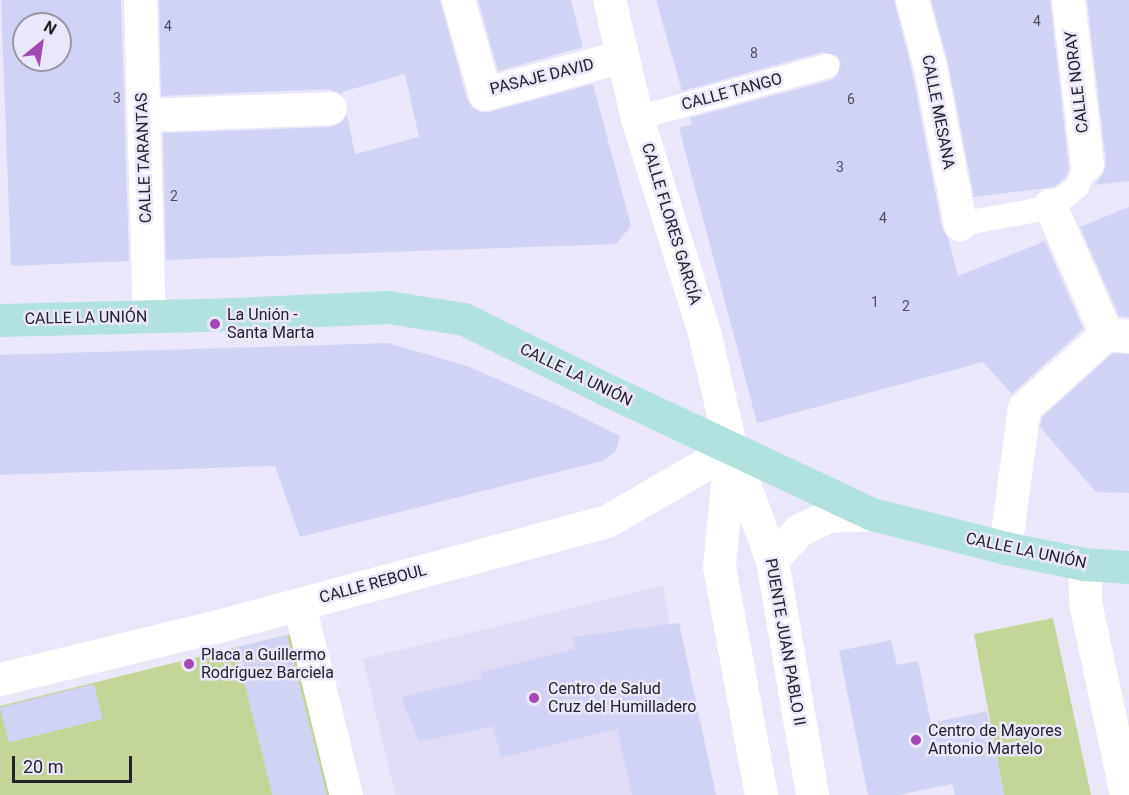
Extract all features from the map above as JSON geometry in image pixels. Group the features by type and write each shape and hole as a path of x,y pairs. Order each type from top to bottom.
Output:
{"main road":[{"name":"CALLE LA UNIÓN","path":"0,320 388,307 464,319 731,449 872,514 1005,548 1084,564 1129,567"}],"street":[{"name":"CALLE TARANTAS","path":"140,0 149,316"},
{"name":"PASAJE DAVID","path":"458,0 485,94 622,56"},
{"name":"CALLE FLORES GARCÍA","path":"609,0 637,118 705,332 731,449"},
{"name":"CALLE MESANA","path":"912,0 930,67 960,224"},
{"name":"CALLE NORAY","path":"1068,0 1087,164"},
{"path":"143,115 330,108"},
{"path":"1005,548 1024,408 1118,335 1050,205"},
{"path":"731,449 719,566 761,795"},
{"name":"PUENTE JUAN PABLO II","path":"731,449 772,560 812,795"},
{"name":"CALLE REBOUL","path":"0,679 298,604 607,521 731,449"},
{"path":"772,560 799,530 829,516 872,514"},
{"path":"1084,564 1085,602 1124,758 1126,795"},
{"path":"298,604 346,795"}],"lane":[{"name":"CALLE TANGO","path":"637,118 827,66"},
{"path":"960,224 1038,210 1050,205 1077,187 1087,164"}],"shaded area":[{"name":"Centro de Salud Cruz del Humilladero","path":"663,585 670,626 679,624 716,795 395,795 363,659"}],"green space":[{"path":"1053,618 1091,795 1004,795 974,634"},
{"path":"290,634 330,795 0,795 0,706"}],"building":[{"path":"1,0 121,0 129,261 11,266"},
{"path":"159,0 440,0 467,99 472,107 480,112 490,112 593,84 631,226 616,244 166,260 163,133 331,127 340,123 347,115 355,154 419,137 405,74 342,92 343,95 329,89 161,96"},
{"path":"478,0 571,0 583,47 498,71"},
{"path":"656,0 894,0 912,71 942,228 948,238 958,276 1045,241 1083,329 1012,394 983,362 757,423 679,128 692,124 690,118 831,80 837,76 841,63 837,56 823,52 682,91"},
{"path":"931,0 1050,0 1069,169 1065,178 1054,187 974,197 948,63"},
{"path":"1087,0 1129,0 1129,181 1094,185 1104,172 1106,162"},
{"path":"1129,207 1129,317 1119,316 1080,227"},
{"path":"388,343 467,366 557,405 620,436 616,451 603,461 300,537 275,466 0,475 0,355"},
{"path":"1113,353 1129,354 1129,493 1096,492 1040,427 1042,417"},
{"path":"679,623 716,795 632,795 617,729 501,758 493,726 419,742 401,697 482,678 481,672 575,649 573,637"},
{"path":"287,635 327,795 272,795 236,648"},
{"path":"891,640 897,665 918,661 931,723 987,711 1004,795 955,795 952,784 898,795 868,795 839,651"},
{"path":"94,684 103,719 9,742 0,707"}],"place":[{"name":"La Unión - Santa Marta","path":"215,324"},
{"name":"Placa a Guillermo Rodríguez Barciela","path":"189,664"},
{"name":"Centro de Salud Cruz del Humilladero","path":"534,698"},
{"name":"Centro de Mayores Antonio Martelo","path":"916,740"}]}
